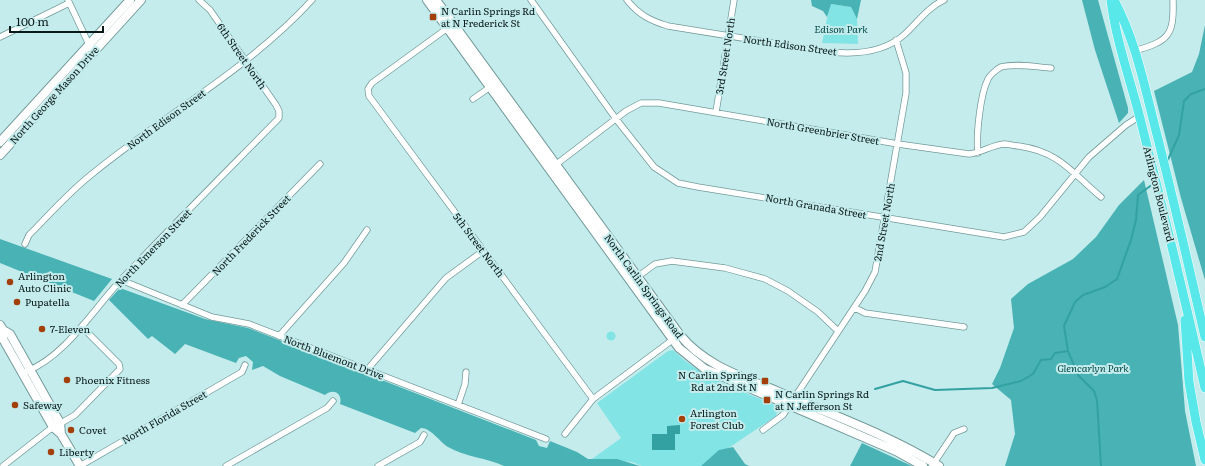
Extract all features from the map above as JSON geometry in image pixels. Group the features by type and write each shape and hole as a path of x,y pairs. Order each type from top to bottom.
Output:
{"highway":[{"name":"Arlington Boulevard","path":"1112,0 1122,16 1134,51 1158,138 1205,337"},
{"name":"Arlington Boulevard","path":"1112,0 1117,35 1140,116 1178,268 1205,388"},
{"path":"1188,265 1205,315"},
{"path":"1178,268 1185,322 1190,382 1196,422 1205,460"}],"main road":[{"name":"North George Mason Drive","path":"0,155 91,50 130,0"},
{"name":"North George Mason Drive","path":"0,142 141,0"},
{"name":"North Carlin Springs Road","path":"427,0 450,26 676,338 709,362 890,448 923,466"},
{"name":"North Carlin Springs Road","path":"436,0 450,26"},
{"path":"1,328 10,334 30,370 56,425"},
{"path":"1,328 2,339 22,373 62,434 80,466"},
{"name":"North Carlin Springs Road","path":"791,402 899,444 935,465"}],"street":[{"name":"6th Street North","path":"199,0 210,10 279,111 280,116"},
{"name":"North Edison Street","path":"25,244 29,235 92,174 245,61 290,23 312,0"},
{"name":"North Granada Street","path":"531,0 616,119 654,166 678,183 1004,237 1024,232 1040,217 1089,157 1126,125 1140,116"},
{"name":"North Edison Street","path":"628,0 636,11 650,20 668,26 822,51 844,53 868,52 896,40 904,35 924,13 944,0"},
{"name":"3rd Street North","path":"716,112 734,0"},
{"path":"1134,51 1154,44 1166,37 1172,25 1173,0"},
{"path":"0,37 69,1 91,50"},
{"name":"5th Street North","path":"450,26 372,83 368,89 372,102 484,250 593,399"},
{"name":"2nd Street North","path":"763,430 783,416 876,272 906,93 906,80 903,61 896,40"},
{"path":"978,153 976,141 984,92 988,78 1000,68 1006,67 1051,68"},
{"path":"473,99 493,85"},
{"name":"North Greenbrier Street","path":"552,167 626,111 641,103 659,103 898,144 969,154 978,153 1004,144 1031,148 1049,154 1076,172 1084,182 1101,197"},
{"name":"North Emerson Street","path":"22,373 46,361 82,327 121,280 280,116"},
{"name":"North Frederick Street","path":"182,306 320,164"},
{"path":"279,336 344,263 367,230"},
{"path":"367,370 446,278 484,250"},
{"path":"634,279 655,264 672,261 725,268 764,279 788,291 818,312 838,330"},
{"name":"North Bluemont Drive","path":"121,280 212,317 249,324 546,439"},
{"path":"854,308 865,313 964,327"},
{"path":"3,466 56,425 76,415 120,367 82,327"},
{"path":"565,434 593,399 676,338"},
{"name":"North Florida Street","path":"80,466 242,372 245,365"},
{"path":"458,405 466,384 466,372"},
{"path":"226,466 327,408 332,401"},
{"path":"935,465 954,433 964,429"},
{"path":"378,466 420,442 424,435"}],"green space":[{"path":"811,0 861,0 857,19 851,7 831,4 827,17 823,11 812,6"},
{"path":"1082,0 1098,0 1128,108 1128,113 1119,123 1095,50"},
{"name":"Edison Park","path":"830,4 851,7 857,19 858,44 822,43"},
{"path":"1205,25 1205,280 1181,198 1154,91 1192,72 1199,54"},
{"name":"Glencarlyn Park","path":"1144,180 1178,325 1185,411 1196,466 1005,466 1015,434 1011,400 992,384 1000,368 1014,328 1011,299 1028,284 1073,259 1096,237 1119,205"},
{"path":"0,239 112,279 94,301 0,263"},
{"path":"120,288 205,319 248,328 536,440 539,446 547,448 550,441 577,452 588,459 617,459 640,466 504,466 462,453 445,445 428,430 421,428 415,433 340,404 341,400 339,394 337,393 331,392 325,395 280,376 263,366 252,370 253,362 246,356 239,358 236,363 185,344 175,354 152,336 148,339 109,300"},
{"path":"611,331 616,336 611,341 606,336"},
{"path":"673,350 684,360 708,375 774,405 778,408 776,416 702,466 642,466 632,462 592,459 621,438 597,403 668,351"},
{"path":"862,443 912,466 850,466"},
{"path":"733,447 745,464 749,466 701,466 719,450"}],"shaded area":[{"path":"680,425 680,434 675,434 675,450 652,450 652,434 667,434 667,426"}],"waterway":[{"path":"1167,162 1179,135 1184,101 1191,94 1205,89"},
{"path":"1101,466 1097,400 1094,391 1078,375 1068,351 1064,326 1075,302 1083,295 1105,287 1117,279 1131,240 1136,220 1138,195 1153,184"},
{"path":"875,389 903,381 935,390 992,388 1021,381 1033,374 1041,360 1051,359 1055,353 1068,351"}],"place":[{"name":"N Carlin Springs Rd at N Frederick St","path":"433,17"},
{"name":"Arlington Auto Clinic","path":"10,282"},
{"name":"Pupatella","path":"17,302"},
{"name":"7-Eleven","path":"42,329"},
{"name":"Phoenix Fitness","path":"67,380"},
{"name":"N Carlin Springs Rd at 2nd St N","path":"765,381"},
{"name":"N Carlin Springs Rd at N Jefferson St","path":"767,400"},
{"name":"Safeway","path":"15,405"},
{"name":"Arlington Forest Club","path":"682,419"},
{"name":"Covet","path":"71,430"},
{"name":"Liberty","path":"51,452"}]}
